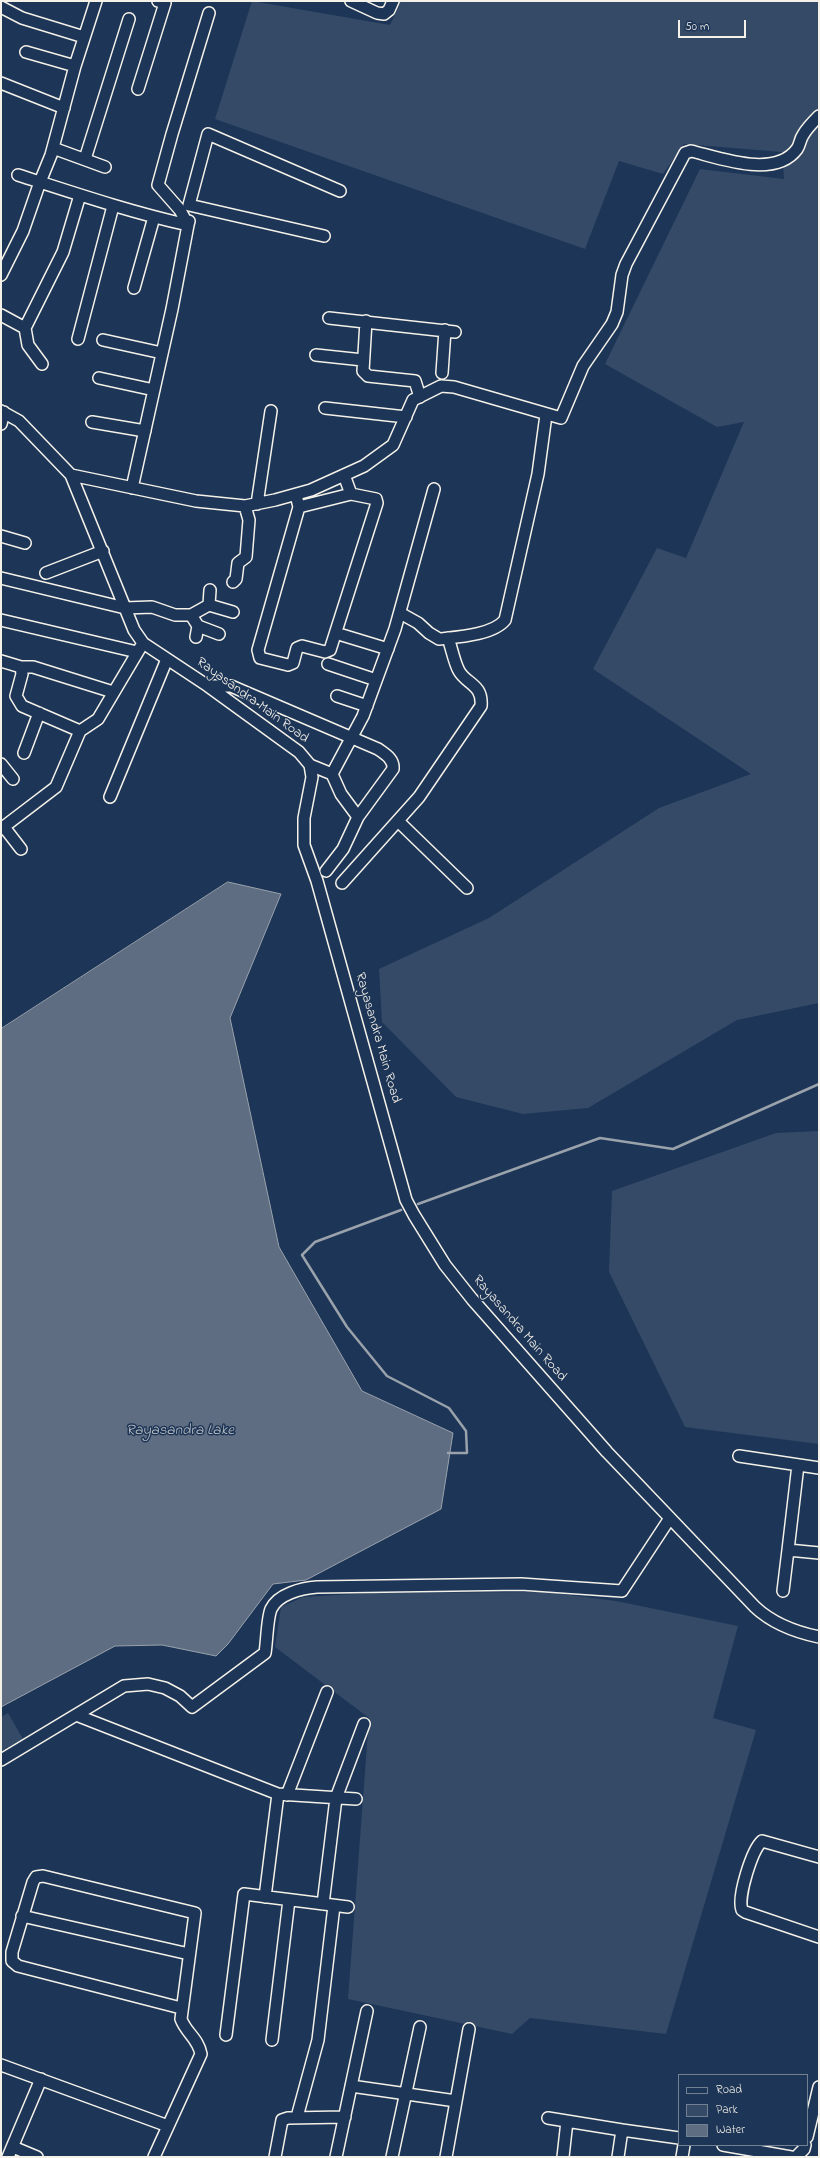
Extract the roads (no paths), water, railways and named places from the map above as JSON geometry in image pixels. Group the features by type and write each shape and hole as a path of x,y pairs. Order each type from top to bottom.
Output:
{"street":[{"path":"1,275 23,231 53,148 75,66 96,1"},
{"path":"138,89 165,3 158,1"},
{"path":"351,1 377,13 384,14 389,10 393,1"},
{"path":"1,7 22,18 84,37"},
{"path":"188,225 180,210 158,185 209,13"},
{"path":"85,159 129,19"},
{"path":"26,52 75,66"},
{"path":"1,83 64,108"},
{"path":"71,474 196,501 245,506 296,495 364,466 393,445 413,400 441,386 454,387 546,415 561,418 564,414 583,366 612,324 617,312 622,275 626,264 685,153 691,151 757,166 771,165 787,158 797,149 803,133 819,116"},
{"path":"324,236 189,205 208,134 340,191"},
{"path":"53,148 105,167"},
{"path":"18,175 113,206 188,225"},
{"path":"42,364 28,345 25,328 64,252 80,195"},
{"path":"78,339 113,206"},
{"path":"132,488 162,353 188,225 195,207"},
{"path":"134,288 154,217"},
{"path":"1,315 25,328"},
{"path":"329,318 450,331 442,373"},
{"path":"366,321 363,371 368,376 415,381 420,397"},
{"path":"103,340 162,353"},
{"path":"316,355 363,360"},
{"path":"99,378 154,390"},
{"path":"325,408 406,417"},
{"path":"257,504 271,411"},
{"path":"1,424 3,412"},
{"name":"Rayasandra Main Road","path":"3,412 19,421 71,474 134,630 143,643 208,686 299,752 310,765 312,777 304,818 304,846 317,881 406,1200 445,1265 472,1299 606,1452 758,1610 774,1622 788,1629 819,1637"},
{"path":"400,614 418,622 429,633 439,639 493,629 499,627 505,620 536,480 546,415"},
{"path":"92,422 145,431"},
{"path":"344,475 351,494"},
{"path":"332,774 367,706 388,649 400,614 434,490"},
{"path":"296,495 299,507 258,650 260,658 288,665 293,662 297,648 302,646 325,652 330,650 377,503 376,499 351,494 299,507"},
{"path":"233,582 236,579 238,564 246,557 249,520 245,506"},
{"path":"1,536 25,543"},
{"path":"46,573 103,551"},
{"path":"1,578 125,608 152,607 175,615 191,615 209,605 233,612"},
{"path":"209,605 210,590"},
{"path":"191,615 198,626 219,634"},
{"path":"1,620 136,652"},
{"path":"196,637 198,626"},
{"path":"342,635 388,649"},
{"path":"342,883 419,797 481,706 482,699 473,683 459,672 448,638"},
{"path":"21,849 2,828 56,787 80,731 98,719 136,652 143,643"},
{"path":"110,797 167,659"},
{"path":"1,661 21,668 33,666 113,692"},
{"path":"328,664 376,680"},
{"path":"21,668 22,674 16,696 17,701 22,706 80,731"},
{"path":"208,686 231,686 378,749 389,756 394,764 393,769 358,818 343,849 326,871"},
{"path":"337,696 367,706"},
{"path":"24,753 39,713"},
{"path":"1,764 13,779"},
{"path":"310,765 332,774 341,794 358,818"},
{"path":"398,821 467,888"},
{"path":"739,1456 819,1468"},
{"path":"783,1591 798,1465"},
{"path":"1,1760 124,1686 140,1683 157,1685 172,1691 192,1707 265,1653 271,1609 287,1595 302,1589 317,1587 521,1584 622,1591 670,1518"},
{"path":"788,1550 819,1553"},
{"path":"265,1897 282,1795 327,1692"},
{"path":"76,1715 282,1795 356,1799"},
{"path":"297,2117 318,2040 336,1798 364,1724"},
{"path":"819,1857 762,1841 756,1850 740,1899 742,1910 745,1912 819,1937"},
{"path":"154,2157 201,2054 199,2043 184,2026 181,2008 195,1913 190,1910 43,1876 36,1877 22,1916 12,1952 12,1961 18,1966 181,2008"},
{"path":"226,2035 244,1894 348,1907"},
{"path":"272,2040 289,1900"},
{"path":"22,1916 189,1954"},
{"path":"336,2157 367,2011"},
{"path":"392,2157 420,2027"},
{"path":"446,2157 469,2029"},
{"path":"1,2065 168,2126"},
{"path":"37,2157 10,2152 41,2079"},
{"path":"351,2086 456,2101"},
{"path":"808,2133 819,2087"},
{"path":"275,2157 282,2120 297,2117 345,2117"},
{"path":"548,2118 678,2138"},
{"path":"563,2157 567,2121"},
{"path":"618,2157 622,2130"},
{"path":"682,2157 684,2146"},
{"path":"725,2146 735,2152 791,2157"},
{"path":"796,2157 804,2149 805,2146"}],"water":[{"name":"Rayasandra Lake","path":"228,882 281,894 230,1018 279,1247 362,1391 453,1433 441,1509 306,1580 273,1584 228,1644 216,1656 162,1645 115,1646 1,1707 1,1029"}],"waterway":[{"path":"418,1204 600,1138 673,1149 819,1084"},
{"path":"401,1210 315,1242 302,1255 347,1327 387,1376 449,1408 466,1431 467,1453 448,1453"}]}
